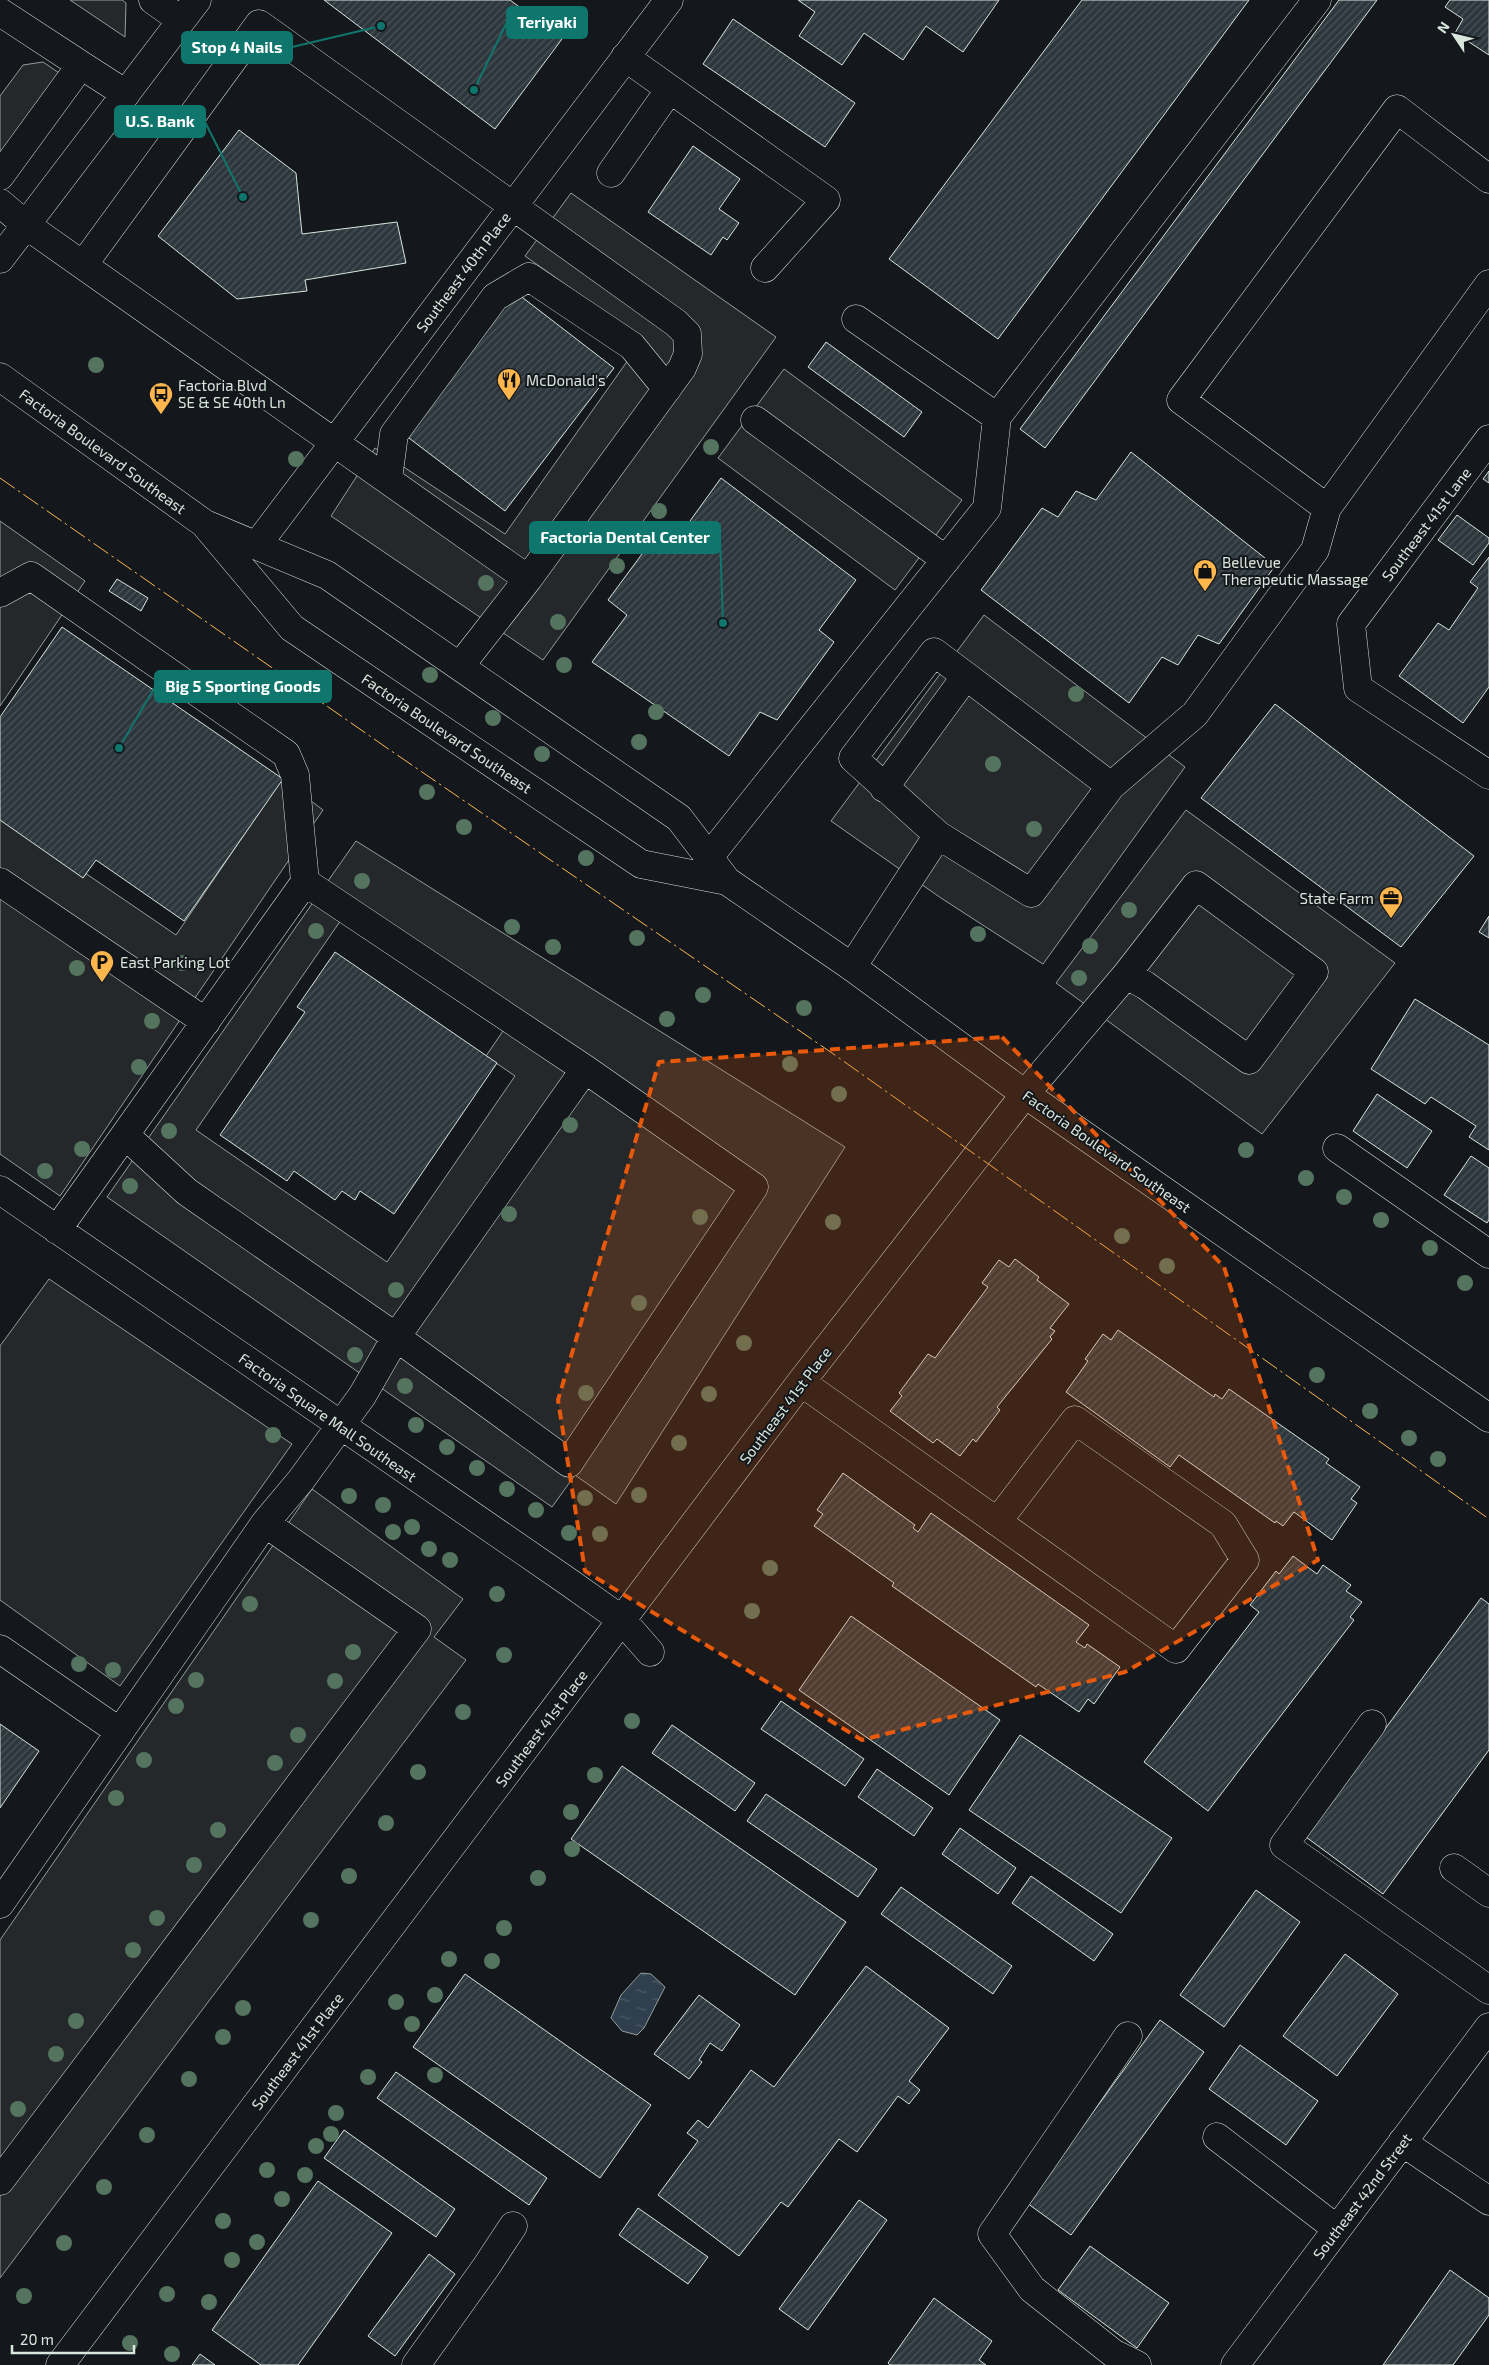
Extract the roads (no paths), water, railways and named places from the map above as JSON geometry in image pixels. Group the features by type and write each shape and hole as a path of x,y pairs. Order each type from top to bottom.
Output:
{"street":[{"path":"0,259 189,10 153,0"},
{"name":"Southeast 40th Place","path":"257,545 669,0"},
{"path":"709,857 987,508 997,418 1317,0"},
{"path":"0,12 126,94"},
{"path":"83,264 258,24 682,328 687,334 688,342 688,354 682,368 528,578 460,666"},
{"path":"625,57 826,200 764,268"},
{"path":"0,176 81,65"},
{"path":"611,173 670,89"},
{"path":"1328,508 1181,400 1397,109 1489,180"},
{"path":"0,203 26,225 528,578"},
{"path":"388,479 394,434 495,297 529,277 632,346 667,389"},
{"path":"1111,786 934,652 853,758 938,835 1031,894 1111,786 1195,714 1314,550 1328,508 1489,284"},
{"path":"856,318 997,418"},
{"name":"Factoria Boulevard Southeast","path":"0,376 206,524 327,575 679,818 727,881 852,967 1025,1094 1489,1418"},
{"path":"755,420 946,560"},
{"name":"Southeast 41st Lane","path":"1489,439 1351,624 1358,688 1489,775"},
{"name":"Factoria Boulevard Southeast","path":"206,524 292,628 641,864 727,881"},
{"path":"0,593 31,576 286,754 295,776 305,882 57,1230"},
{"path":"884,788 966,676"},
{"path":"852,967 938,835"},
{"path":"0,882 206,1022"},
{"path":"125,1135 186,1192 396,1337 569,1463 754,1187 585,1069 305,882"},
{"name":"Southeast 41st Place","path":"60,2365 801,1382 1025,1094 1126,975 1196,885 1314,972 1249,1060 1145,985 1126,975"},
{"path":"0,1904 265,1523 300,1480 362,1396 396,1337 585,1069"},
{"path":"1337,1148 1489,1254"},
{"name":"Factoria Square Mall Southeast","path":"0,1190 622,1620 650,1652"},
{"path":"801,1382 1176,1650 1245,1560 1223,1524 1075,1420 997,1522"},
{"path":"0,2181 417,1629 265,1523"},
{"path":"0,1649 120,1732"},
{"path":"1372,1724 1284,1845 1489,1990"},
{"path":"1454,1868 1489,1893"},
{"name":"Southeast 42nd Street","path":"1235,2365 1489,2026"},
{"path":"1128,2036 992,2234 1032,2289 1113,2353 1137,2365"},
{"path":"1217,2137 1337,2229"},
{"path":"1402,2142 1489,2201"},
{"path":"416,2365 513,2226"}],"water":[{"path":"641,1973 651,1974 665,1987 644,2028 637,2035 622,2031 611,2018 621,1995"}],"place":[{"name":"Stop 4 Nails","path":"381,26"},
{"name":"Teriyaki","path":"474,90"},
{"name":"U.S. Bank","path":"243,197"},
{"name":"McDonald's","path":"509,401"},
{"name":"Factoria Blvd SE & SE 40th Ln","path":"161,415"},
{"name":"Bellevue Therapeutic Massage","path":"1205,592"},
{"name":"Factoria Dental Center","path":"723,623"},
{"name":"Big 5 Sporting Goods","path":"119,748"},
{"name":"State Farm","path":"1391,919"},
{"name":"East Parking Lot","path":"102,983"}]}
